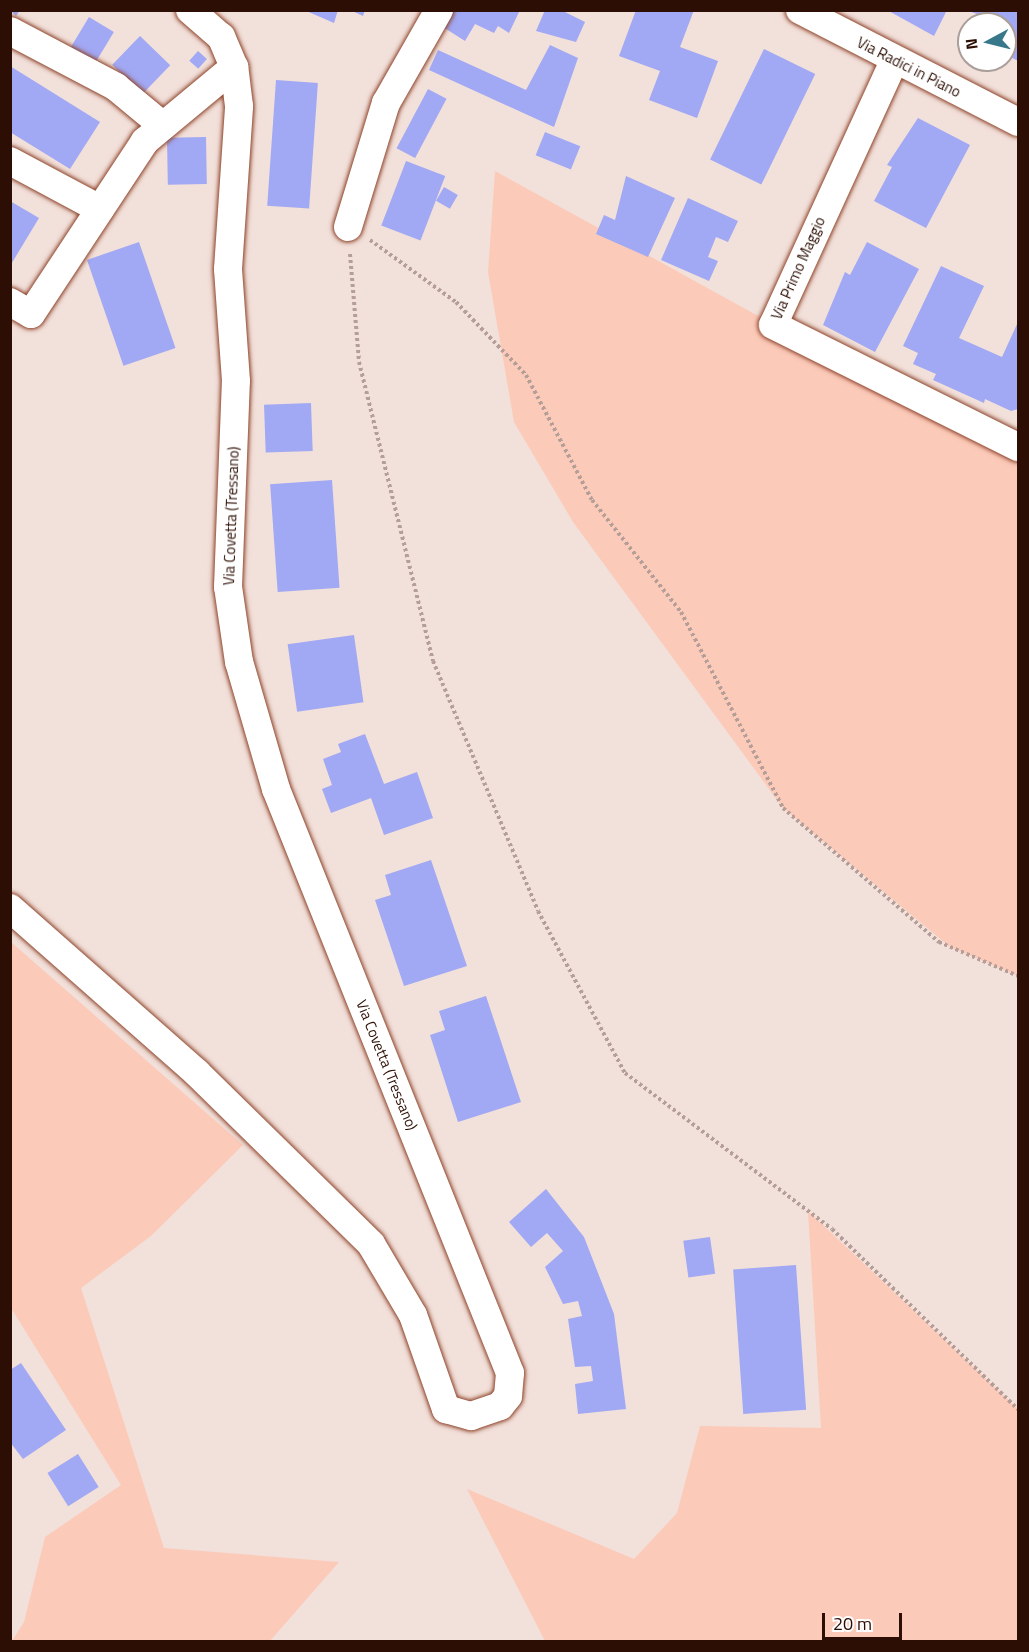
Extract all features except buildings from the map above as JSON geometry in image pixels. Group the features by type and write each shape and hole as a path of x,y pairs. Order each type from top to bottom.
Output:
{"street":[{"name":"Via Covetta (Tressano)","path":"10,908 198,1073 370,1244 412,1315 446,1409 471,1416 500,1406 508,1396 510,1373 276,789 239,662 228,587 236,381 229,199 239,106 234,67 221,37 190,10"},
{"path":"348,227 386,103 439,10"},
{"name":"Via Radici in Piano","path":"800,10 894,61 1018,122"},
{"path":"10,31 116,87 162,125"},
{"name":"Via Primo Maggio","path":"894,61 773,325 1018,447"},
{"path":"10,302 31,314 100,209 162,125 234,67"},
{"path":"10,160 100,209"}],"path":[{"path":"348,227 456,302 526,375 592,500 681,612 783,808 939,942 1018,976"},
{"path":"348,227 359,362 433,661 538,911 625,1073 832,1229 1018,1409"}],"shaded area":[{"path":"495,171 1018,459 1018,976 950,947 783,808 573,522 514,422 488,272"},
{"path":"11,942 243,1145 151,1236 81,1288 164,1548 339,1562 270,1641 12,1641 24,1622 45,1537 121,1485 11,1308"},
{"path":"808,1211 1018,1409 1018,1641 545,1641 467,1489 634,1559 677,1513 700,1426 821,1428"}]}
